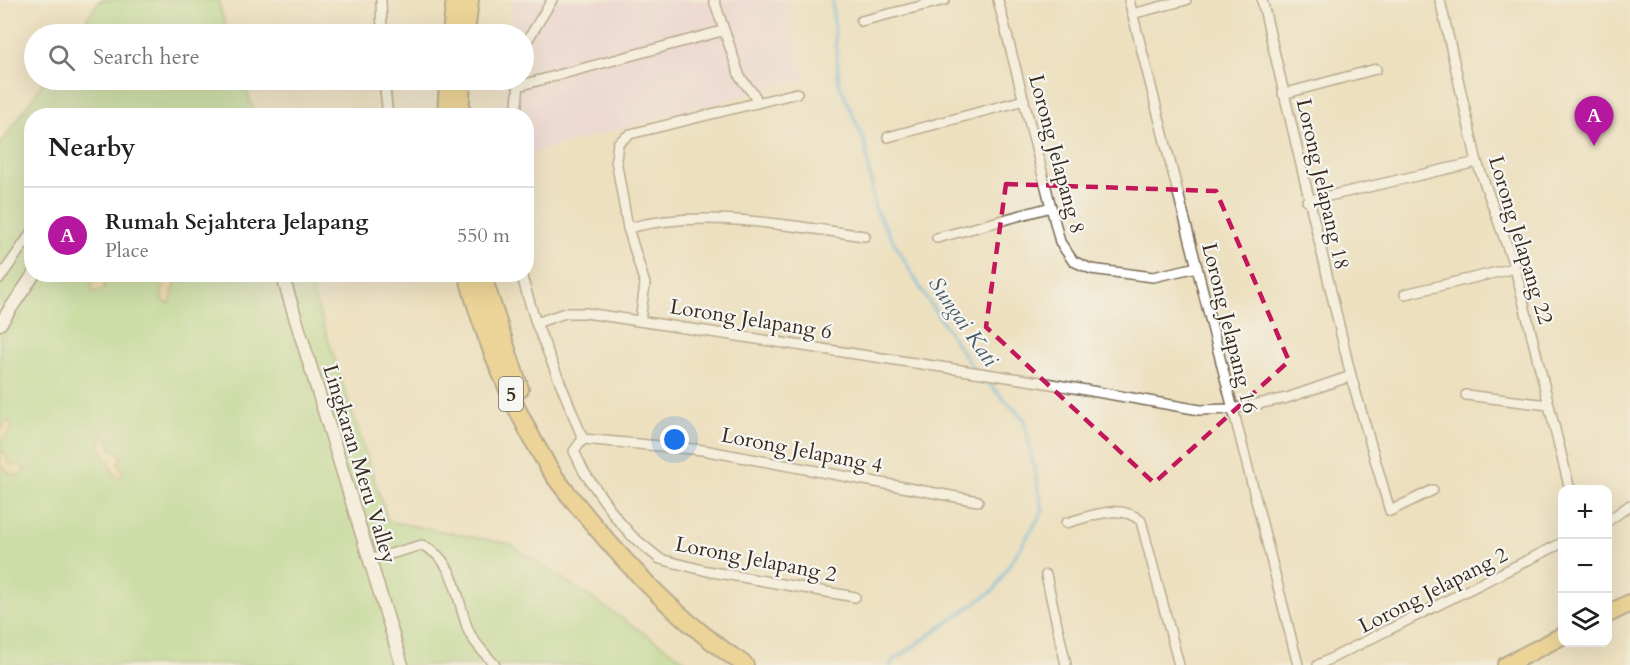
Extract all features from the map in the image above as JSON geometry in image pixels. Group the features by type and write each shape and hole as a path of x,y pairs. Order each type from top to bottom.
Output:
{"highway":[{"path":"452,24 456,0"},
{"path":"467,24 470,0"},
{"path":"446,108 447,90"},
{"path":"460,108 461,90"},
{"name":"5","path":"469,282 484,330 512,397 551,470 648,585 700,633 745,665"},
{"name":"5","path":"484,282 496,325 521,393 576,502"},
{"path":"1612,612 1630,603"},
{"path":"1506,665 1558,639"}],"street":[{"path":"381,0 382,24"},
{"path":"534,30 552,0"},
{"path":"714,0 722,31 740,77 755,96 757,103"},
{"path":"861,21 945,0"},
{"name":"Lorong Jelapang 8","path":"998,0 1066,253 1081,267 1153,277 1197,267"},
{"name":"Lorong Jelapang 16","path":"1129,0 1298,665"},
{"path":"1132,14 1186,0"},
{"name":"Lorong Jelapang 18","path":"1262,0 1307,201 1351,376 1390,511 1432,490"},
{"name":"Lorong Jelapang 22","path":"1440,0 1477,162 1515,268 1569,485"},
{"path":"534,79 722,31"},
{"path":"1283,94 1376,69"},
{"path":"385,90 387,108"},
{"path":"517,108 518,90"},
{"path":"640,321 645,284 628,228 616,160 618,143 630,134 797,93"},
{"path":"888,137 1024,100"},
{"path":"1307,201 1477,162"},
{"path":"937,238 1052,207"},
{"path":"628,228 662,221 731,220 865,236"},
{"path":"0,278 24,244"},
{"path":"1405,294 1515,268"},
{"path":"0,324 29,282"},
{"name":"Lingkaran Meru Valley","path":"284,282 402,665"},
{"path":"523,282 536,323 583,440"},
{"name":"Lorong Jelapang 6","path":"536,323 565,313 640,321 994,375 1200,411 1232,409"},
{"path":"1232,409 1287,398 1351,376"},
{"path":"1467,395 1548,405"},
{"name":"Lorong Jelapang 4","path":"583,440 703,450 978,501"},
{"name":"Lorong Jelapang 2","path":"583,440 574,451 584,472 633,537 660,559 707,572 855,597"},
{"path":"1612,518 1630,505"},
{"path":"1066,524 1116,511 1132,513 1141,521 1179,665"},
{"path":"369,560 422,545 441,557 451,573 470,634 495,665"},
{"name":"Lorong Jelapang 2","path":"1318,665 1558,545"},
{"path":"1046,575 1066,665"}],"highlighted area":[{"path":"1006,184 1216,191 1289,361 1154,483 986,327"}],"shaded area":[{"path":"514,0 785,0 805,79 534,152 534,108 502,108 504,90 534,90 534,24 510,24"}],"green space":[{"path":"100,0 218,0 225,24 83,24"},
{"path":"38,90 246,90 253,108 26,108"},
{"path":"24,110 24,282 309,282 388,521 510,544 692,665 0,665 0,145"}],"sand":[{"path":"92,282 104,282 104,289 94,292 91,287"},
{"path":"160,282 176,282 170,304 161,299 163,290"},
{"path":"10,421 13,427 0,444 0,433 5,423"},
{"path":"104,433 108,437 112,450 120,452 121,458 118,464 123,471 121,477 115,476 101,448 100,439"},
{"path":"1,451 6,454 7,461 11,465 20,465 26,469 20,475 11,475 0,464"}],"waterway":[{"name":"Sungai Kati","path":"832,0 839,83 865,143 875,209 922,291 974,370"},
{"name":"Sungai Kati","path":"891,665 894,660 994,590 1043,511 1024,419 980,375"}],"place":[{"name":"Rumah Sejahtera Jelapang","path":"1594,146"}]}
